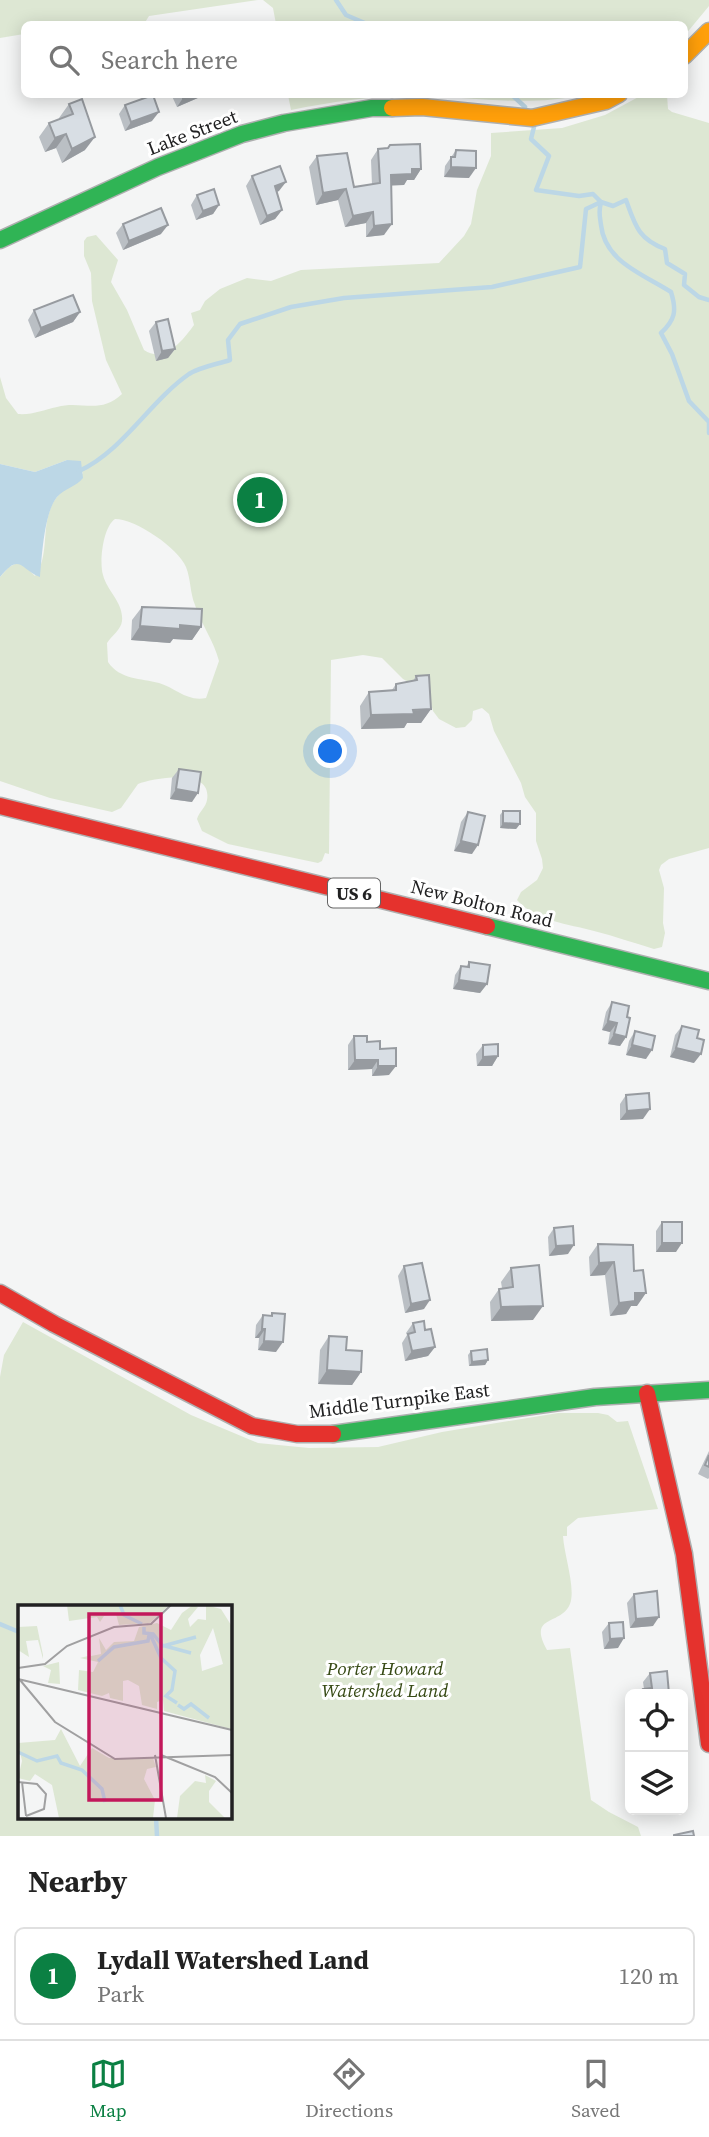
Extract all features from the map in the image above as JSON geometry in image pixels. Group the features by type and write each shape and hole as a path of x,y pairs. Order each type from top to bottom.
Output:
{"street":[{"path":"688,52 709,31"},
{"name":"Lake Street","path":"0,240 183,156 242,134 284,123 372,108 422,107 532,118 588,106 609,98"},
{"name":"New Bolton Road","path":"0,806 709,981"},
{"name":"Middle Turnpike East","path":"0,1293 252,1426 297,1434 332,1434 511,1407 647,1393 709,1390"},
{"path":"647,1393 684,1554 709,1744"}],"green space":[{"path":"0,0 258,0 149,16 146,21 21,21 21,34 0,38"},
{"path":"263,0 709,0 709,6 688,31 688,21 275,21 273,8"},
{"path":"289,98 368,98 339,101 291,110"},
{"path":"461,98 567,98 522,101"},
{"path":"637,98 667,98 668,109 672,112 709,123 709,848 669,859 661,865 659,870 664,888 665,933 662,947 654,949 553,921 533,913 517,900 521,892 537,880 543,868 536,841 536,813 525,797 521,783 494,731 489,714 482,708 473,711 472,720 465,727 456,728 439,719 433,711 429,697 403,679 382,658 363,655 331,660 329,854 325,853 322,861 318,863 228,844 202,831 197,819 207,800 206,790 201,783 192,779 156,779 138,784 121,808 112,812 50,798 0,781 0,577 17,563 25,566 35,576 42,561 52,504 83,473 67,460 35,472 0,464 0,377 6,398 18,414 66,405 106,404 122,394 106,360 92,301 91,273 84,256 84,241 87,237 96,235 118,260 111,282 127,310 144,350 159,354 173,348 190,331 194,325 191,313 200,310 205,301 220,289 247,278 271,281 301,270 439,263 464,236 471,224 477,190 491,156 491,133 562,128 605,115","holes":["115,519 134,524 166,543 186,567 193,600 219,661 206,698 193,698 165,685 125,675 108,662 107,643 120,627 122,615 103,575 102,554 105,537 107,529"]},
{"name":"Porter Howard Watershed Land","path":"23,1322 191,1415 258,1443 309,1448 378,1447 442,1432 558,1413 598,1413 608,1415 617,1422 628,1421 658,1509 578,1518 567,1527 567,1536 563,1536 571,1580 570,1604 566,1611 543,1625 541,1631 547,1650 570,1648 591,1800 638,1827 641,1836 0,1836 0,1377 4,1355"}],"water":[{"path":"67,460 81,461 83,478 57,497 49,513 40,577 16,564 0,577 0,464 35,472"}],"building":[{"path":"145,98 154,98 159,112 131,122 125,105"},
{"path":"82,99 95,137 72,149 66,134 55,138 49,123 73,114 69,104"},
{"path":"420,144 421,169 412,169 412,174 391,175 392,224 374,226 373,212 353,216 346,189 323,193 317,156 347,153 354,187 380,183 378,149 388,148 390,145"},
{"path":"456,150 476,151 476,168 451,167 451,157 455,157"},
{"path":"280,166 286,182 275,186 282,210 267,216 252,176"},
{"path":"214,189 219,205 203,211 197,195"},
{"path":"161,208 168,225 129,241 123,224"},
{"path":"73,295 80,312 41,328 34,310"},
{"path":"168,319 175,349 162,351 156,322"},
{"path":"142,607 202,609 201,627 180,625 180,629 140,626"},
{"path":"429,675 431,709 413,710 414,714 371,715 369,692 396,690 396,684 417,680 416,676"},
{"path":"179,769 201,772 198,793 176,789"},
{"path":"503,811 520,811 520,824 503,823"},
{"path":"468,812 485,816 478,845 461,841"},
{"path":"469,962 490,965 487,984 459,980 461,966 469,967"},
{"path":"612,1002 629,1006 627,1017 630,1018 626,1037 614,1034 617,1023 608,1021"},
{"path":"682,1026 699,1030 697,1038 704,1040 701,1054 676,1048"},
{"path":"635,1031 655,1036 652,1050 632,1045"},
{"path":"354,1036 367,1036 367,1042 380,1041 380,1049 396,1048 396,1066 378,1066 378,1060 355,1060"},
{"path":"498,1044 498,1056 483,1057 483,1045"},
{"path":"649,1093 650,1109 627,1111 626,1095"},
{"path":"662,1222 682,1222 682,1243 662,1243"},
{"path":"573,1226 574,1245 556,1246 554,1228"},
{"path":"598,1244 633,1245 634,1271 643,1270 646,1293 635,1293 635,1301 619,1303 614,1262 599,1263"},
{"path":"422,1263 430,1300 411,1304 404,1266"},
{"path":"539,1265 543,1306 501,1307 499,1289 513,1287 511,1268"},
{"path":"272,1313 285,1314 283,1342 264,1341 263,1315 272,1316"},
{"path":"424,1321 425,1330 431,1329 435,1347 412,1351 408,1334 415,1332 413,1323"},
{"path":"329,1336 347,1337 346,1350 362,1351 361,1372 327,1370"},
{"path":"487,1349 488,1360 472,1362 471,1351"},
{"path":"657,1591 659,1617 636,1619 634,1594"},
{"path":"623,1622 624,1638 610,1639 609,1623"},
{"path":"667,1671 669,1689 643,1689 652,1688 650,1673"},
{"path":"693,1831 694,1836 674,1836 674,1835"}],"waterway":[{"path":"336,0 346,15 360,21"},
{"path":"515,98 525,107"},
{"path":"534,127 531,139 549,156 536,190 579,196 593,194 601,202 613,206 626,200 635,224 643,236 665,249 667,263 685,274 684,285 699,297 709,300"},
{"path":"79,471 95,462 123,439 161,398 189,374 230,360 228,340 240,324 291,307 344,298 492,287 580,267 586,209 601,202"},
{"path":"601,203 601,225 610,249 627,266 671,292 674,315 661,333 672,354 689,401 709,422 709,433"},
{"path":"0,1624 18,1632"},
{"path":"156,1818 157,1836"}],"traffic: fast":[{"path":"0,240 158,167 242,134 284,123 372,108 392,108"},
{"path":"487,926 709,981"},
{"path":"333,1434 595,1397 709,1390"}],"traffic: slow":[{"path":"688,52 709,31"},
{"path":"392,108 422,107 532,118 612,98"}],"traffic: jam":[{"path":"0,806 487,926"},
{"path":"0,1293 54,1324 252,1426 297,1434 333,1434"},
{"path":"647,1393 684,1554 709,1744"}],"place":[{"name":"Lydall Watershed Land","path":"260,500"}]}
